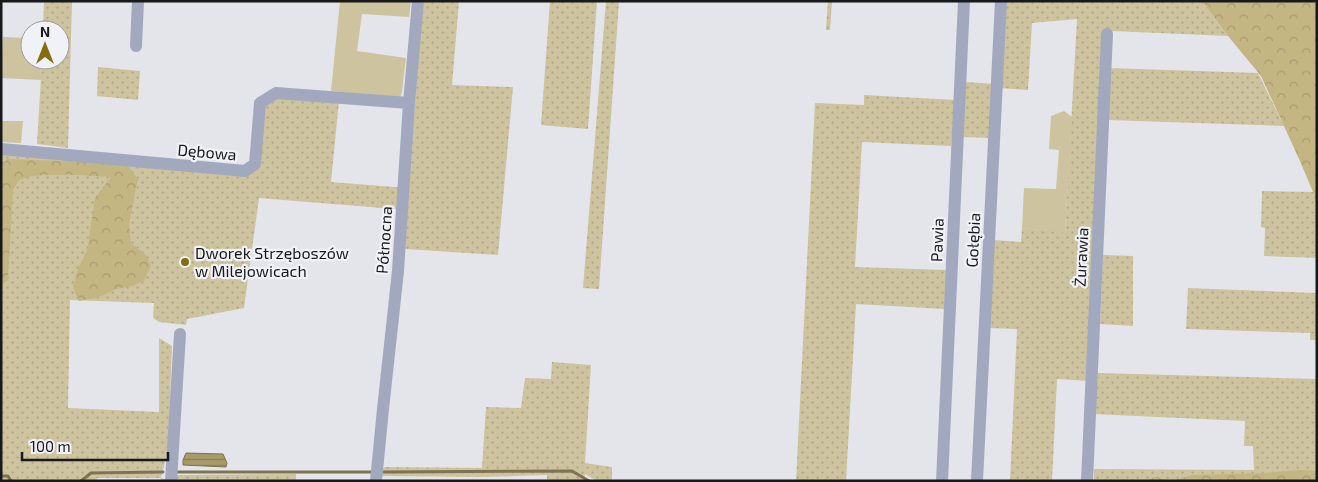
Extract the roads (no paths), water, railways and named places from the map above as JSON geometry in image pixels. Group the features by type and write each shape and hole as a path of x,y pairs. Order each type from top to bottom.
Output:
{"street":[{"path":"136,46 138,1"},
{"name":"Północna","path":"376,481 382,409 398,271 418,1"},
{"name":"Pawia","path":"942,481 964,1"},
{"name":"Gołębia","path":"977,481 1001,1"},
{"name":"Żurawia","path":"1087,481 1107,34"},
{"name":"Dębowa","path":"1,150 245,171 255,164 260,103 276,93 409,103"},
{"path":"171,481 180,334"}],"waterway":[{"path":"384,472 572,471 589,481"},
{"path":"81,481 91,473 163,472"},
{"path":"178,472 372,472"},
{"path":"1,476 8,476 11,481"}],"place":[{"name":"Dworek Strzęboszów w Milejowicach","path":"185,262"}]}
